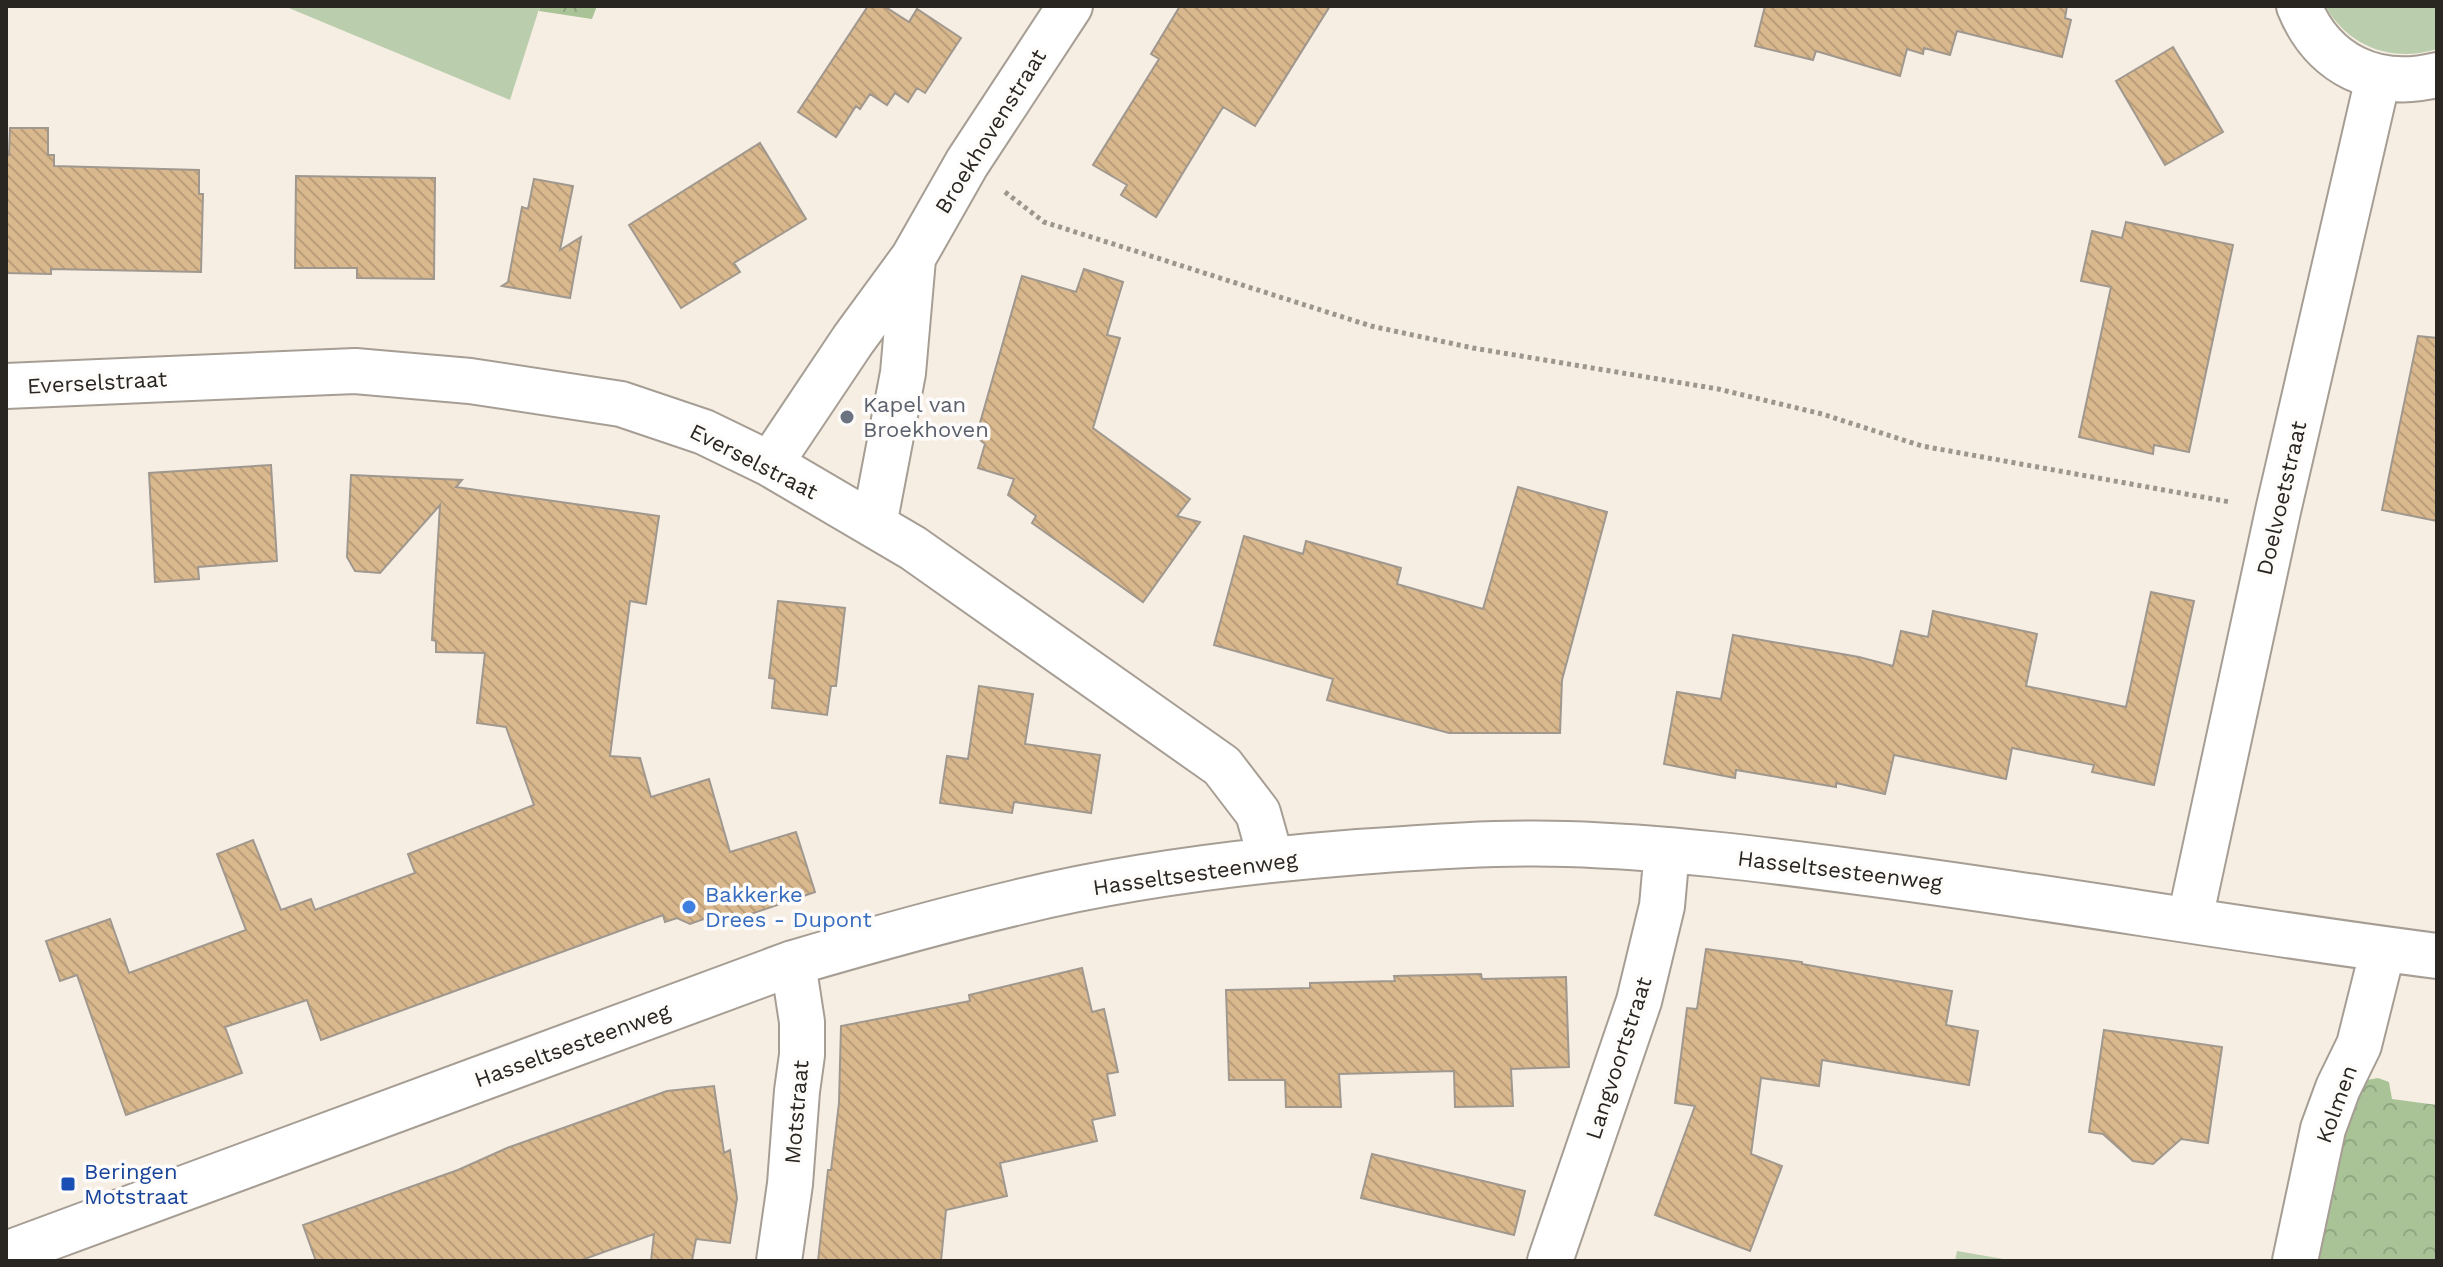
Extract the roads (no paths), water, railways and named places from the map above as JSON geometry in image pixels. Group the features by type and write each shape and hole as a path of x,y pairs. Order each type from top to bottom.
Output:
{"street":[{"name":"Broekhovenstraat","path":"770,464 853,340 913,258 967,163 1070,6"},
{"path":"2299,6 2306,24 2325,48 2349,66 2378,78 2414,81 2437,75"},
{"name":"Doelvoetstraat","path":"2190,919 2278,511 2378,78"},
{"name":"Broekhovenstraat","path":"874,525 903,373 913,258"},
{"name":"Everselstraat","path":"6,386 355,371 470,381 621,404 704,432 770,464 913,548 1222,766 1258,813 1271,859"},
{"name":"Hasseltsesteenweg","path":"6,1254 793,963 1023,901 1135,879 1271,859 1477,844 1566,844 1667,850 2010,891 2437,956"},
{"name":"Langvoortstraat","path":"1550,1261 1639,1001 1662,906 1667,850"},
{"name":"Kolmen","path":"2295,1261 2323,1129 2359,1045 2383,949"},
{"name":"Motstraat","path":"779,1261 802,1055 802,1022 793,963"},
{"name":"Langvoortstraat","path":"1571,1261 1625,1106"}],"place":[{"name":"Kapel van Broekhoven","path":"847,417"},
{"name":"Bakkerke Drees - Dupont","path":"689,907"},
{"name":"Beringen Motstraat","path":"68,1184"}]}
